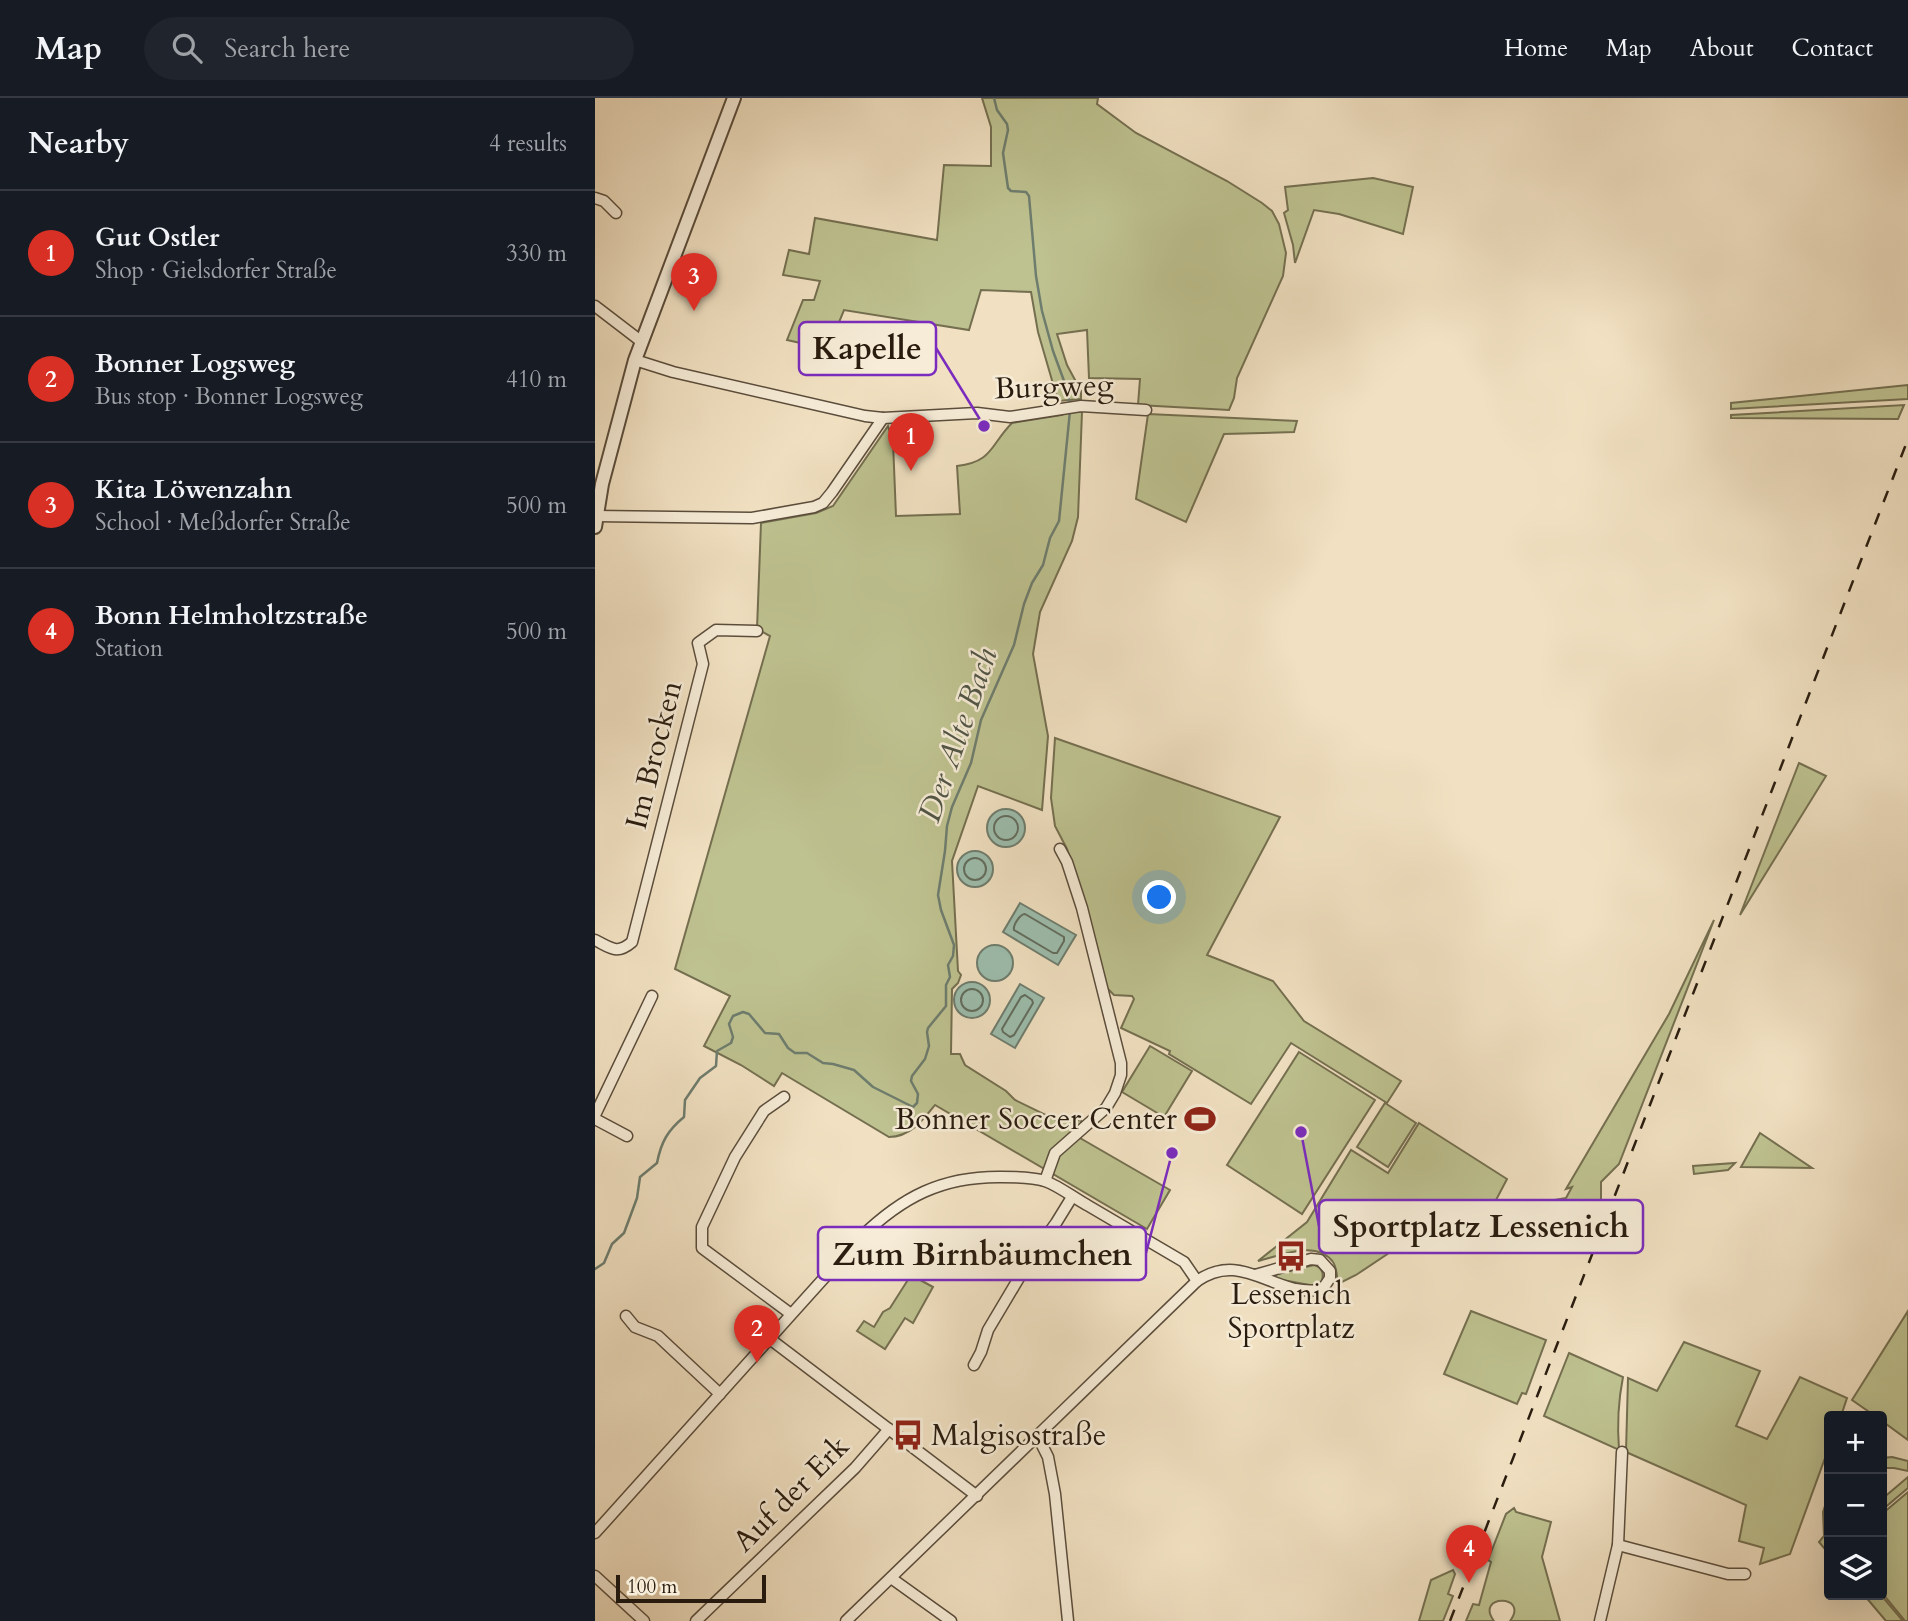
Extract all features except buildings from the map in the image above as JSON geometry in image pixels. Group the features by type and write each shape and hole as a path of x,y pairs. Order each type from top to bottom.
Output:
{"street":[{"path":"734,98 635,360 595,520 752,517 814,507 823,503 832,492 883,418"},
{"path":"595,198 604,201 616,213"},
{"path":"595,306 642,342"},
{"name":"Burgweg","path":"635,360 673,372 883,418 977,414 1010,417 1081,407 1146,410"},
{"name":"Im Brocken","path":"595,940 615,950 624,949 632,942 703,664 698,643 716,630 758,631"},
{"path":"1045,1181 1055,1153 1106,1108 1121,1075 1121,1063 1082,908 1060,849"},
{"path":"627,1136 595,1117 652,996"},
{"path":"784,1097 764,1111 735,1157 702,1227 702,1248 791,1314"},
{"path":"595,1533 876,1223 898,1205 918,1194 948,1183 984,1176 1045,1181 1184,1262 1197,1281"},
{"path":"974,1365 988,1330 1032,1256 1072,1197"},
{"path":"846,1621 1208,1273 1235,1269 1306,1291 1322,1290 1330,1278 1330,1271 1320,1260 1311,1259 1255,1275"},
{"path":"626,1316 635,1326 658,1336 720,1394"},
{"path":"770,1339 977,1496"},
{"name":"Auf der Erk","path":"696,1621 855,1468 889,1429"},
{"path":"1037,1435 1048,1457 1055,1494 1067,1621"},
{"path":"1600,1621 1618,1545 1622,1452"},
{"path":"1618,1545 1728,1574 1745,1574"},
{"path":"595,1576 644,1621"},
{"path":"891,1578 951,1621"}],"green space":[{"path":"982,98 1098,98 1097,104 1136,133 1227,181 1272,211 1279,224 1286,253 1283,276 1237,378 1229,410 1138,405 1140,379 1089,378 1087,330 1057,334 1067,365 1081,391 1081,399 1058,401 1038,332 1031,292 981,290 969,330 844,310 828,349 787,340 803,300 814,300 820,281 783,275 789,250 809,254 815,218 937,240 944,165 991,166 991,127"},
{"path":"1373,178 1413,187 1403,234 1339,214 1314,210 1295,263 1284,213 1288,210 1285,187"},
{"path":"1908,385 1908,399 1731,409 1731,403"},
{"path":"1904,405 1898,419 1731,418 1731,415"},
{"path":"1061,411 1082,412 1078,517 1072,541 1040,612 1033,654 1048,736 1042,810 978,786 952,861 958,971 961,975 952,989 951,1054 960,1054 965,1065 1006,1091 1015,1100 1058,1121 1081,1120 1080,1138 1170,1190 1147,1229 935,1105 910,1131 889,1137 782,1073 774,1086 704,1046 730,996 675,969 770,636 757,629 761,523 816,513 833,506 888,426 893,442 896,516 960,514 957,466 978,461 990,451 1012,423 1062,415"},
{"path":"1148,414 1297,421 1294,432 1224,434 1186,522 1136,499"},
{"path":"1055,738 1280,817 1207,955 1273,981 1304,1021 1401,1081 1387,1103 1291,1043 1251,1104 1169,1054 1170,1051 1121,1028 1134,999 1132,996 1114,995 1106,987 1067,849 1055,826 1051,798"},
{"path":"1799,763 1826,776 1740,915"},
{"path":"1714,920 1619,1164 1601,1182 1601,1201 1584,1245 1514,1207 1566,1198 1572,1187 1566,1189 1669,1014"},
{"path":"1150,1046 1192,1071 1164,1117 1122,1092"},
{"path":"1299,1052 1375,1100 1302,1214 1227,1165"},
{"path":"1385,1103 1416,1123 1388,1167 1357,1147"},
{"path":"1419,1123 1507,1179 1495,1202 1437,1221 1338,1284 1333,1262 1317,1251 1297,1251 1258,1261 1307,1222 1351,1150 1388,1173"},
{"path":"1760,1133 1812,1168 1741,1167"},
{"path":"1735,1163 1728,1170 1694,1174 1693,1166"},
{"path":"1314,1265 1321,1269 1323,1275 1322,1281 1315,1286 1277,1279 1275,1276 1277,1274"},
{"path":"911,1275 933,1287 913,1323 905,1318 885,1349 857,1331 864,1321 874,1327"},
{"path":"1471,1311 1546,1340 1526,1394 1522,1393 1517,1404 1444,1374"},
{"path":"1908,1311 1908,1440 1887,1425 1887,1411 1868,1411 1852,1400"},
{"path":"1684,1342 1760,1371 1736,1426 1767,1439 1800,1377 1847,1398 1843,1411 1824,1411 1824,1461 1790,1554 1760,1564 1764,1548 1739,1541 1746,1505 1626,1452 1628,1378 1657,1391"},
{"path":"1569,1353 1623,1377 1618,1413 1619,1450 1544,1416"},
{"path":"1887,1458 1908,1461 1908,1471 1887,1468"},
{"path":"1908,1477 1908,1488 1887,1506 1887,1495"},
{"path":"1908,1492 1908,1621 1905,1621 1887,1599 1887,1510"},
{"path":"1514,1508 1516,1512 1551,1522 1542,1557 1560,1621 1510,1621 1514,1612 1513,1606 1502,1601 1491,1606 1490,1612 1494,1621 1466,1621 1473,1604 1479,1605 1491,1562 1488,1560 1506,1514"},
{"path":"1453,1570 1455,1574 1448,1594 1453,1596 1443,1621 1419,1621 1431,1580"},
{"path":"1868,1600 1885,1600 1903,1621 1886,1621"}],"water":[{"path":"1006,809 1019,815 1025,828 1019,841 1006,847 993,841 987,828 993,815"},
{"path":"975,851 988,856 993,869 988,882 975,887 962,882 957,869 962,856"},
{"path":"1020,903 1076,935 1058,965 1003,932"},
{"path":"995,945 1008,950 1013,963 1008,976 995,981 982,976 977,963 982,950"},
{"path":"972,982 985,987 990,1000 985,1013 972,1018 959,1013 954,1000 959,987"},
{"path":"1020,984 1044,998 1015,1048 991,1034"}],"waterway":[{"path":"994,98 1008,130 1003,153 1008,188 1011,191 1026,192 1029,196 1042,311 1070,405"},
{"name":"Der Alte Bach","path":"595,1269 604,1263 612,1244 624,1233 637,1198 640,1177 657,1163 666,1137 684,1117 685,1100 700,1078 716,1066 717,1051 731,1043 733,1037 729,1024 733,1016 743,1012 749,1014 765,1033 779,1034 788,1048 795,1053 807,1053 823,1063 854,1070 873,1087 913,1107 917,1103 918,1094 911,1081 912,1076 925,1059 929,1046 928,1028 946,1006 946,985 950,977 948,965 953,956 954,945 938,895 947,826 971,763 981,720 1014,645 1024,604 1043,565 1050,538 1059,521 1070,411"}],"railway":[{"path":"1450,1621 1908,439"}],"place":[{"name":"Kita Löwenzahn","path":"694,311"},
{"name":"Kapelle","path":"984,426"},
{"name":"Gut Ostler","path":"911,471"},
{"name":"Bonner Soccer Center","path":"1200,1119"},
{"name":"Sportplatz Lessenich","path":"1301,1132"},
{"name":"Zum Birnbäumchen","path":"1172,1153"},
{"name":"Lessenich Sportplatz","path":"1291,1256"},
{"name":"Bonner Logsweg","path":"757,1363"},
{"name":"Malgisostraße","path":"908,1435"},
{"name":"Bonn Helmholtzstraße","path":"1469,1583"}]}
